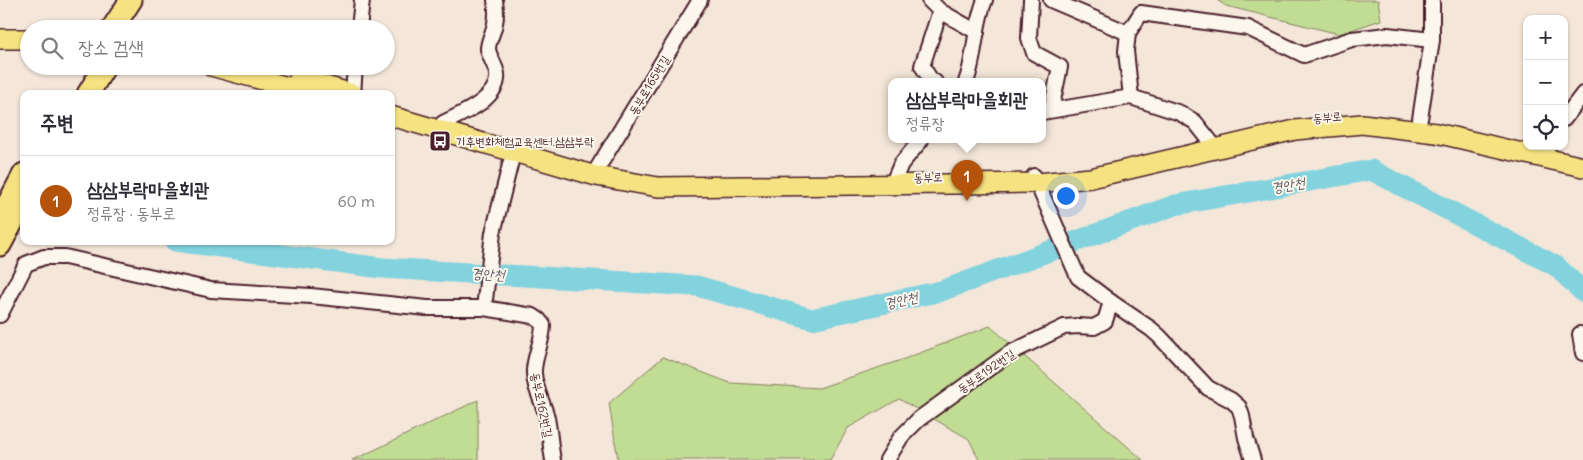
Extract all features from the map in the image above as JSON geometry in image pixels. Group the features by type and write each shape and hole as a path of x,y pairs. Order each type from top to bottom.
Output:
{"highway":[{"path":"118,20 130,0"},
{"path":"134,20 147,0"},
{"path":"74,90 84,75"},
{"path":"90,90 100,75"},
{"path":"0,219 20,182"},
{"path":"0,245 20,208"}],"main road":[{"path":"0,38 20,39"},
{"path":"0,48 20,48"},
{"path":"245,75 299,90"},
{"path":"289,75 340,90"},
{"name":"동부로","path":"395,107 514,148 597,169 655,180 895,178 993,175 1036,180 1211,142 1290,121 1328,115 1398,116 1420,119 1523,142"},
{"path":"395,117 514,148 596,176 658,186 1091,178 1295,130 1362,124 1436,133 1583,167"},
{"path":"1558,150 1583,156"}],"street":[{"path":"360,20 362,0"},
{"path":"443,123 478,105 496,85 497,75 488,50 495,23 495,0"},
{"name":"동부로165번길","path":"597,169 700,0"},
{"path":"929,0 940,11 977,32"},
{"path":"968,78 971,69 980,10 985,0"},
{"path":"1031,0 1030,38 1034,53 1060,67 1046,111 1131,97 1180,113 1195,122 1211,142"},
{"path":"1052,0 1128,33"},
{"path":"1420,119 1432,40 1432,0"},
{"path":"930,78 922,66 940,11"},
{"path":"1131,97 1126,50 1128,33 1141,13 1248,28 1304,56 1360,38 1387,35 1432,40"},
{"path":"353,90 354,75"},
{"path":"1568,114 1583,94"},
{"path":"895,178 902,164 919,143"},
{"path":"0,315 26,264 44,257 76,259 211,290 311,296 427,308 484,308 493,233 514,148"},
{"path":"1036,180 1078,277 1159,336 1208,388 1231,400 1239,407 1253,460"},
{"name":"동부로192번길","path":"888,460 901,437 914,423 998,360 1064,327 1094,327 1100,325 1105,321 1111,302"},
{"name":"동부로162번길","path":"484,308 532,316 543,325 533,371 546,414 553,460"},
{"path":"1580,334 1583,353"}],"green space":[{"path":"1217,0 1378,0 1381,20 1339,34 1226,6"},
{"path":"990,326 1143,460 979,460 969,439 899,399 848,428 830,460 618,460 609,403 663,357 730,383 819,388 904,359"},
{"path":"478,400 478,460 352,460 364,455"}],"waterway":[{"name":"경안천","path":"206,245 382,268 697,286 812,319 941,291 1175,205 1371,170 1556,266 1583,292"}],"place":[{"name":"기후변화체험교육센터.삼삼부락","path":"440,141"},
{"name":"삼삼부락마을회관","path":"967,201"}]}
